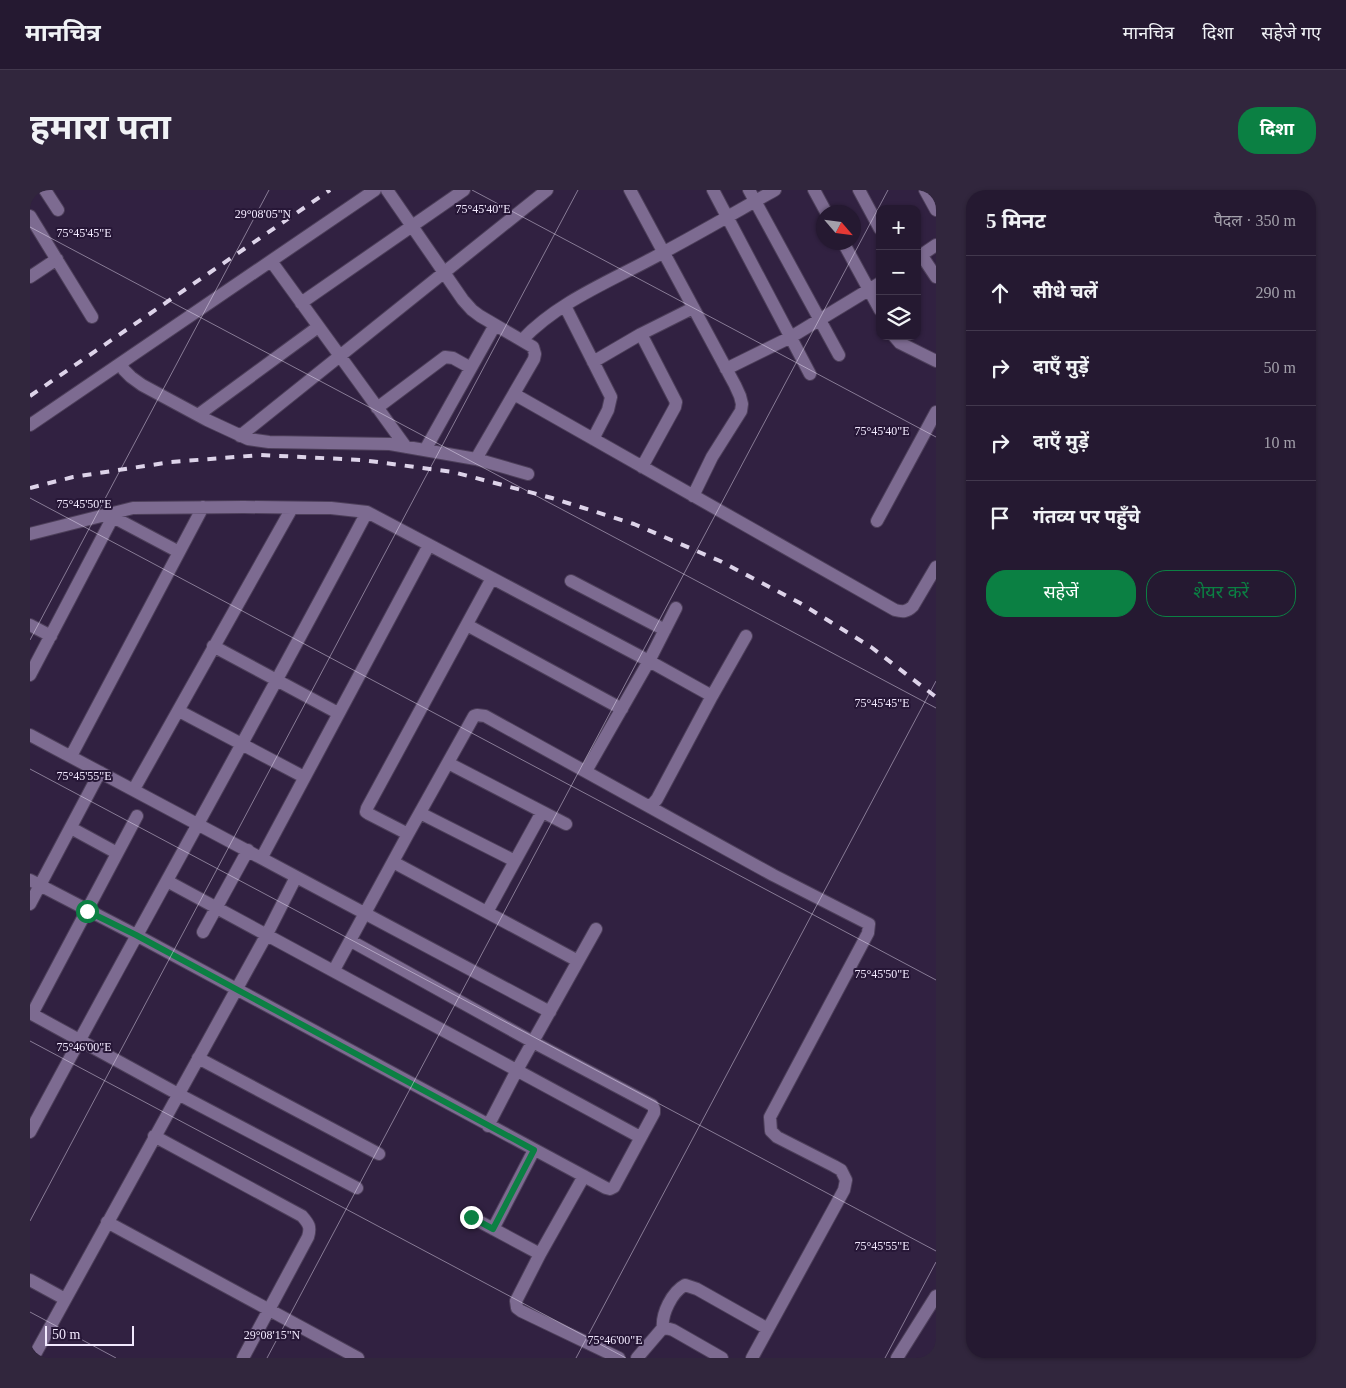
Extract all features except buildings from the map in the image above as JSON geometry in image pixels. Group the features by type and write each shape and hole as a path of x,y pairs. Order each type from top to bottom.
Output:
{"street":[{"path":"45,190 58,210"},
{"path":"30,425 375,190"},
{"path":"387,190 463,300 472,310 533,347 534,359 476,459"},
{"path":"301,303 464,190"},
{"path":"240,436 547,190"},
{"path":"630,190 726,369 740,396 742,404 741,411 712,457 693,496"},
{"path":"713,190 810,374"},
{"path":"522,340 534,327 564,306 728,217 752,196 775,190"},
{"path":"814,190 822,205"},
{"path":"859,190 876,222"},
{"path":"925,190 936,210"},
{"path":"752,196 839,355"},
{"path":"30,216 92,317"},
{"path":"921,256 936,245"},
{"path":"726,369 791,337 875,287 849,250"},
{"path":"30,277 57,259"},
{"path":"921,259 936,277"},
{"path":"271,261 406,447"},
{"path":"564,306 611,397 611,403 593,439"},
{"path":"593,362 641,334 693,308"},
{"path":"425,450 495,325"},
{"path":"198,415 318,327"},
{"path":"641,334 676,402 642,467"},
{"path":"897,340 936,361"},
{"path":"377,408 444,357 453,358 471,368"},
{"path":"121,362 124,370 131,377 198,415 240,436 259,442 390,444 476,459 528,474"},
{"path":"514,394 895,610 903,612 913,606 936,567"},
{"path":"876,521 936,412"},
{"path":"71,756 203,506"},
{"path":"30,534 114,515 133,508 203,506 331,508 367,512 712,696"},
{"path":"134,789 292,508"},
{"path":"30,1132 136,935 278,679 367,512"},
{"path":"114,515 179,552"},
{"path":"30,675 114,515"},
{"path":"262,858 429,544"},
{"path":"408,834 369,814 366,812 367,808 492,578"},
{"path":"571,581 665,630"},
{"path":"586,771 649,661 676,608"},
{"path":"30,625 51,636"},
{"path":"467,625 622,709"},
{"path":"651,806 657,799 746,636"},
{"path":"213,646 338,712"},
{"path":"179,711 304,777"},
{"path":"334,970 474,716 481,715 645,805 651,806 773,875 869,924 870,927 770,1118 771,1131 777,1137 841,1170 846,1180 844,1190 752,1358"},
{"path":"30,735 550,1012"},
{"path":"448,763 566,824"},
{"path":"30,904 35,883 71,828 100,772"},
{"path":"487,912 542,812"},
{"path":"420,813 515,861"},
{"path":"137,816 31,1013 178,1094 357,1188"},
{"path":"71,828 117,853"},
{"path":"203,932 248,850"},
{"path":"393,862 578,961"},
{"path":"33,1358 296,877"},
{"path":"167,881 640,1137"},
{"path":"35,883 136,935 606,1188 614,1186 654,1113 652,1105 350,941"},
{"path":"488,1126 596,929"},
{"path":"198,1058 379,1154"},
{"path":"154,1136 302,1216 309,1223 308,1237 243,1358"},
{"path":"493,1229 534,1150"},
{"path":"584,1176 516,1301 517,1308 618,1358"},
{"path":"471,1217 540,1254"},
{"path":"107,1222 358,1358"},
{"path":"30,1280 65,1299"},
{"path":"663,1329 662,1322 667,1308 679,1288 685,1285 697,1289 768,1329"},
{"path":"896,1358 936,1296"},
{"path":"637,1358 663,1329"},
{"path":"663,1329 673,1330 722,1358"}],"railway":[{"path":"30,396 330,190"},
{"path":"30,488 73,477 171,462 261,455 362,460 453,472 552,498 634,524 720,561 800,603 871,647 936,697"}],"route":[{"path":"87,911 136,935 534,1150 493,1229 471,1217"}]}
